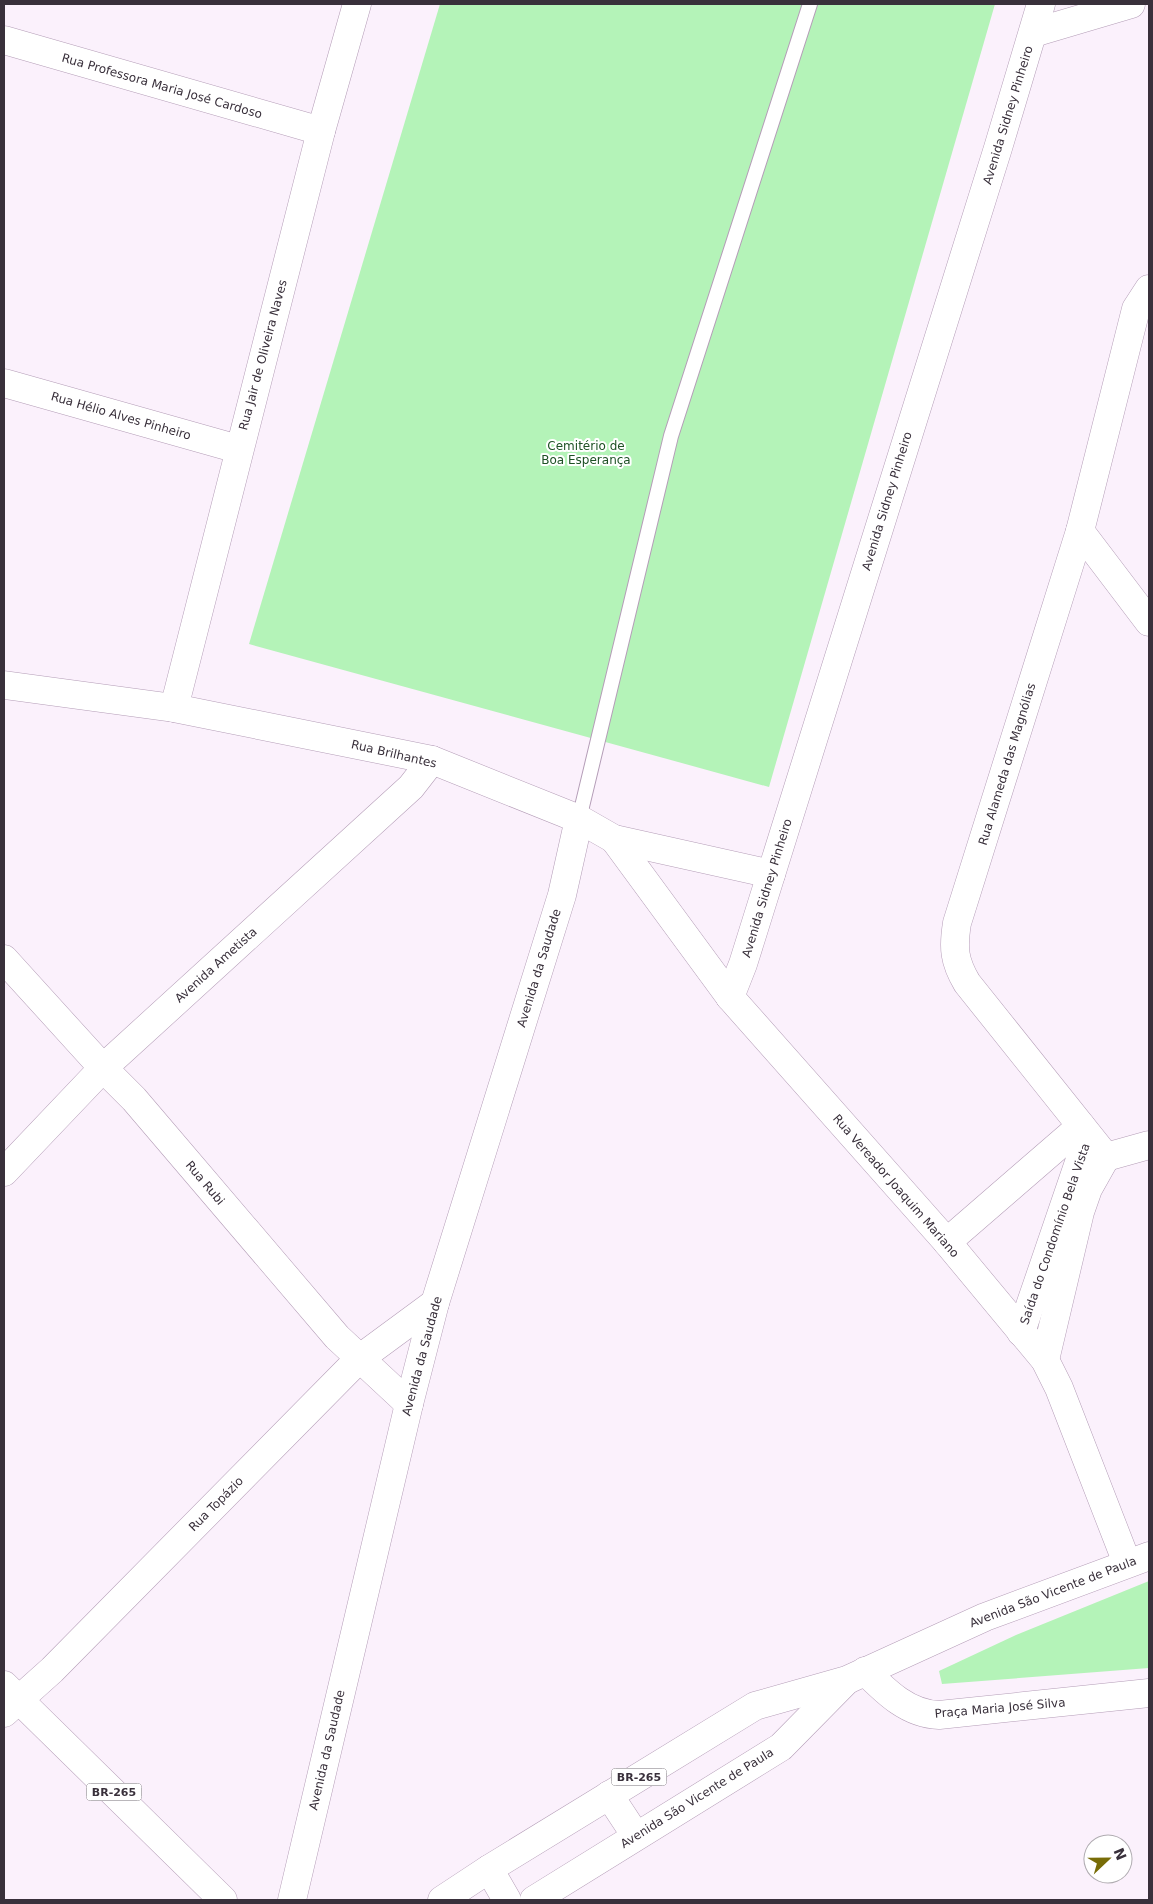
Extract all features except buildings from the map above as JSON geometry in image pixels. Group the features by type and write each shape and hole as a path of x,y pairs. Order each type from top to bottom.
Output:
{"street":[{"name":"Rua Jair de Oliveira Naves","path":"174,708 238,449 321,131 357,4"},
{"name":"Avenida Sidney Pinheiro","path":"730,997 744,964 770,874 1041,4"},
{"path":"1033,33 1131,4"},
{"name":"Rua Professora Maria José Cardoso","path":"4,40 321,131"},
{"name":"Rua Alameda das Magnólias","path":"1106,1157 967,984 958,968 954,952 957,923 1080,531 1136,309 1149,290"},
{"name":"Rua Hélio Alves Pinheiro","path":"4,383 238,449"},
{"path":"1080,531 1149,622"},
{"name":"Rua Brilhantes","path":"4,685 174,708 432,760 579,819 614,839 770,874"},
{"name":"Avenida Ametista","path":"4,1172 103,1068 411,787 432,760"},
{"name":"Avenida da Saudade","path":"292,1900 409,1404 435,1303 562,895 579,819"},
{"name":"Rua Vereador Joaquim Mariano","path":"614,839 730,997 947,1242 1045,1360 1138,1559"},
{"name":"Rua Rubi","path":"4,959 103,1068 134,1099 337,1337 409,1404"},
{"path":"947,1242 1085,1131"},
{"name":"Saída do Condomínio Bela Vista","path":"1021,1332 1085,1131"},
{"path":"1045,1360 1080,1212 1088,1189 1106,1157 1149,1145"},
{"name":"Rua Topázio","path":"9,1699 52,1670 359,1359 435,1303"},
{"name":"Avenida São Vicente de Paula","path":"442,1900 489,1869 754,1706 856,1675 985,1617 1138,1559"},
{"name":"Avenida São Vicente de Paula","path":"534,1900 781,1747 856,1675"},
{"name":"Praça Maria José Silva","path":"856,1675 910,1708 926,1714 939,1715 1149,1693"},
{"name":"BR-265","path":"9,1699 223,1900"},
{"path":"609,1795 636,1836"},
{"path":"489,1869 507,1900"}],"lane":[{"path":"579,819 671,436 810,4"}],"green space":[{"name":"Cemitério de Boa Esperança","path":"440,4 995,4 769,787 249,644"},
{"path":"1149,1581 1149,1668 942,1684 939,1671 1016,1635"}]}
